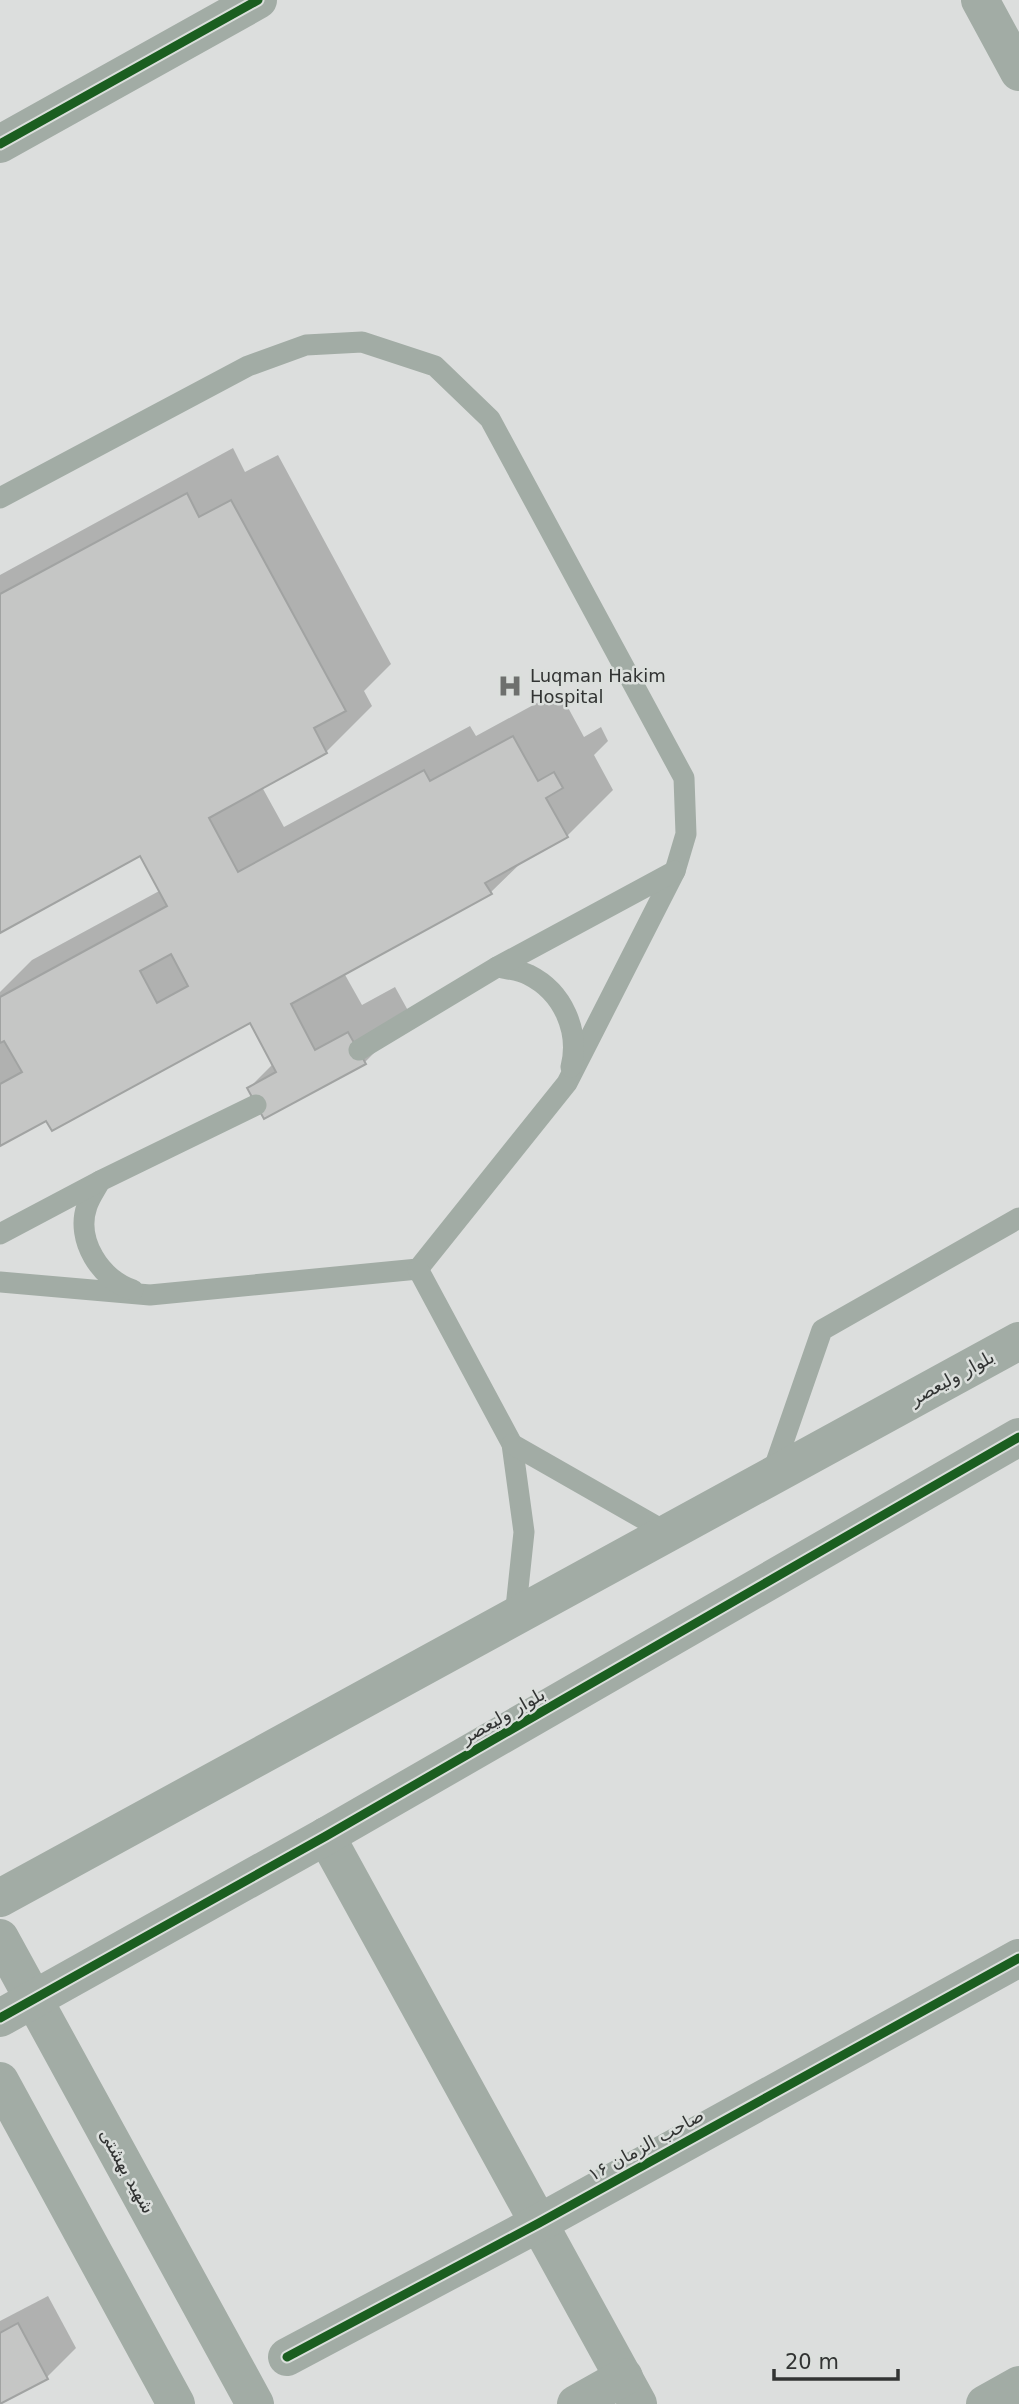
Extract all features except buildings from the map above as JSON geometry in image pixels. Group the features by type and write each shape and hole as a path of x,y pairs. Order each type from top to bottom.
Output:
{"street":[{"path":"0,144 258,0"},
{"path":"980,0 1014,50"},
{"name":"بلوار ولیعصر","path":"0,1899 1019,1341"},
{"name":"بلوار ولیعصر","path":"0,2018 326,1836 1019,1437"},
{"path":"326,1836 631,2391 576,2404"},
{"name":"شهید بهشتی","path":"0,1938 255,2404"},
{"name":"صاحب الزمان ۱۶","path":"287,2357 1019,1958"},
{"path":"0,2081 176,2404"},
{"path":"985,2404 1019,2385"}],"lane":[{"path":"0,498 248,366 306,345 362,342 435,366 490,419 684,778 686,834 675,871 567,1083 418,1269 150,1295 0,1282"},
{"path":"359,1050 497,967 675,871"},
{"path":"497,967 528,974 554,993 570,1020 572,1031 575,1052 567,1083"},
{"path":"0,1234 100,1181 256,1105"},
{"path":"100,1181 86,1208 86,1238 98,1266 121,1286 150,1295"},
{"path":"771,1477 822,1330 1019,1218"},
{"path":"418,1269 512,1444 524,1532 515,1617"},
{"path":"512,1444 667,1533"}],"cycle path":[{"path":"0,144 258,0"},
{"path":"0,2018 326,1836 1019,1437"},
{"path":"287,2357 539,2223 1019,1958"}],"place":[{"name":"Luqman Hakim Hospital","path":"510,686"}]}
